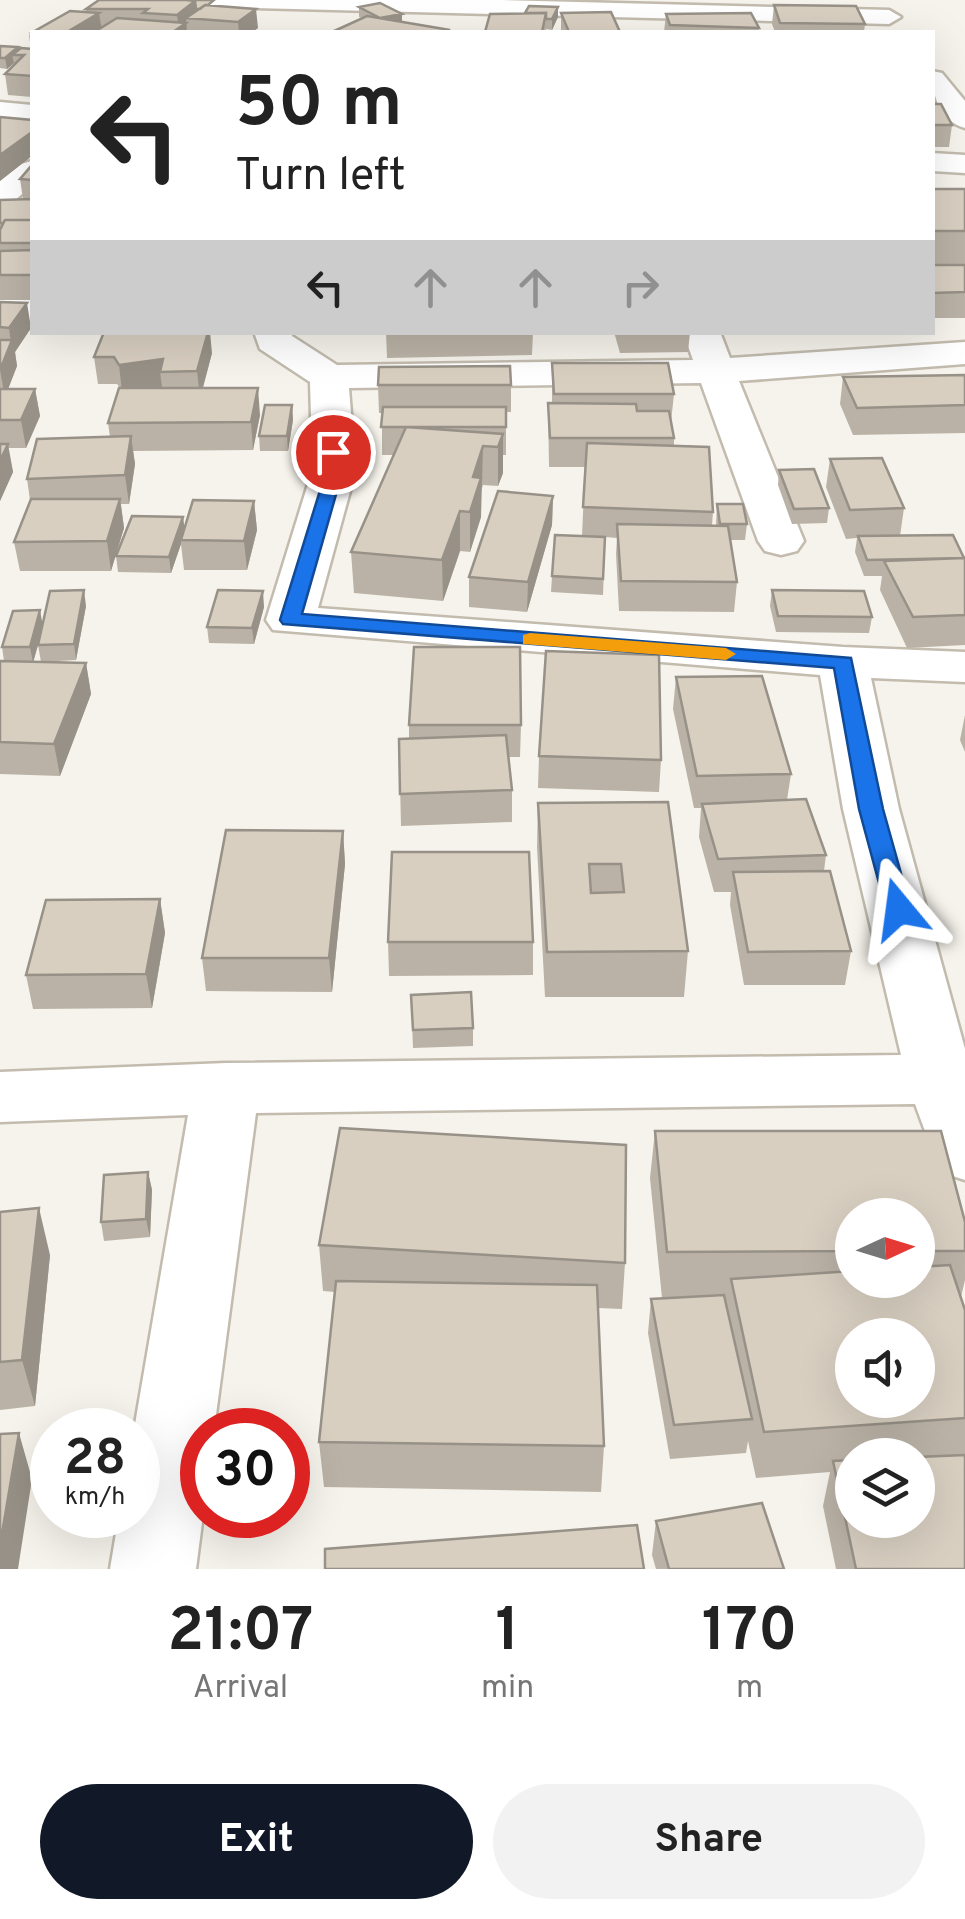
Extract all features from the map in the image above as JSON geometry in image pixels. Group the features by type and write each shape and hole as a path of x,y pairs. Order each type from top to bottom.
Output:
{"street":[{"path":"213,0 517,4 652,22 889,16"},
{"path":"307,25 351,4"},
{"path":"935,82 965,120"},
{"path":"0,110 30,112"},
{"path":"935,162 965,164"},
{"path":"0,198 30,172"},
{"path":"0,309 30,310"},
{"path":"273,335 272,341 328,376 714,372 965,353"},
{"path":"702,335 781,542"},
{"path":"328,376 333,452 330,484 290,620 843,662 965,667"},
{"path":"843,662 871,809 940,1079 965,1153"},
{"path":"0,1097 226,1088 940,1079"},
{"path":"154,1569 226,1088"}],"building":[{"path":"99,0 195,1 177,15 143,13 148,9 86,9"},
{"path":"186,0 214,0 196,9 195,1"},
{"path":"380,3 402,14 380,18 359,7"},
{"path":"205,5 256,9 238,22 186,18"},
{"path":"774,5 856,6 865,24 780,23"},
{"path":"529,6 558,7 552,19 546,19 546,13 525,13"},
{"path":"70,11 99,13 70,30 37,30"},
{"path":"611,12 619,30 568,30 561,13"},
{"path":"546,13 542,30 486,30 490,14"},
{"path":"751,13 759,28 670,25 666,14"},
{"path":"367,16 450,30 336,30"},
{"path":"117,18 186,23 176,30 98,30"},
{"path":"0,46 18,47 0,58"},
{"path":"21,48 30,49 30,76 5,74 24,55 12,55"},
{"path":"935,104 941,104 952,125 935,125"},
{"path":"0,117 30,120 30,133 0,155"},
{"path":"935,189 965,189 965,231 935,231"},
{"path":"30,199 30,220 0,223 0,200"},
{"path":"5,220 30,220 30,243 0,243"},
{"path":"30,250 30,275 0,275 0,251"},
{"path":"935,265 965,265 965,292 935,293"},
{"path":"0,302 27,303 9,328 0,327"},
{"path":"103,335 207,335 197,371 160,372 163,359 119,365 114,357 94,357"},
{"path":"0,340 12,340 0,370"},
{"path":"552,363 668,363 674,394 554,394"},
{"path":"510,366 511,385 378,385 379,367"},
{"path":"965,375 965,405 857,408 843,377"},
{"path":"119,388 258,388 251,422 108,423"},
{"path":"0,389 35,389 21,420 0,420"},
{"path":"548,403 636,404 637,411 669,411 674,438 550,438"},
{"path":"265,405 292,405 287,436 259,436"},
{"path":"383,407 506,407 506,427 381,427"},
{"path":"406,427 503,434 498,447 483,446 473,477 481,478 470,512 460,511 442,560 351,552"},
{"path":"131,436 125,475 27,479 37,439"},
{"path":"587,443 709,447 713,512 583,507"},
{"path":"0,444 8,444 0,461"},
{"path":"882,458 904,508 850,510 830,459"},
{"path":"814,469 829,508 794,509 779,470"},
{"path":"498,491 553,496 528,582 469,577"},
{"path":"31,499 120,499 107,541 14,542"},
{"path":"193,500 254,501 244,541 181,540"},
{"path":"717,504 743,504 747,524 720,524"},
{"path":"132,516 183,517 169,557 116,556"},
{"path":"617,524 728,526 737,582 621,581"},
{"path":"555,535 605,537 603,579 552,576"},
{"path":"953,535 964,558 867,560 858,536"},
{"path":"965,558 965,615 913,617 884,561"},
{"path":"84,590 74,644 38,645 50,591"},
{"path":"218,590 263,591 252,628 207,627"},
{"path":"772,590 864,591 872,617 778,616"},
{"path":"40,610 30,647 2,647 13,611"},
{"path":"414,647 520,647 521,725 409,725"},
{"path":"546,651 659,655 661,760 539,756"},
{"path":"0,661 86,663 54,744 0,742"},
{"path":"762,676 791,774 697,776 676,677"},
{"path":"506,735 512,790 400,794 399,739"},
{"path":"806,799 826,855 718,859 702,804"},
{"path":"668,802 688,951 547,952 538,803","holes":["589,864 621,864 624,892 591,893"]},
{"path":"226,830 343,831 329,958 202,958"},
{"path":"392,852 529,852 533,942 388,942"},
{"path":"830,871 851,951 748,952 733,872"},
{"path":"160,899 146,974 26,975 46,900"},
{"path":"471,992 473,1028 413,1030 411,995"},
{"path":"340,1128 626,1145 625,1263 319,1245"},
{"path":"655,1131 941,1131 965,1222 965,1251 935,1251 935,1198 835,1198 835,1251 667,1252"},
{"path":"148,1172 146,1219 101,1222 104,1175"},
{"path":"39,1208 22,1360 0,1362 0,1212"},
{"path":"950,1265 965,1310 965,1418 764,1432 731,1279 835,1272 835,1298 935,1298 935,1266"},
{"path":"336,1281 597,1285 604,1446 319,1442"},
{"path":"724,1295 752,1419 674,1425 651,1299"},
{"path":"19,1433 0,1545 0,1434"},
{"path":"965,1455 965,1569 856,1569 849,1538 935,1538 935,1456"},
{"path":"762,1503 784,1569 669,1569 656,1521"},
{"path":"637,1525 644,1569 325,1569 325,1549"}],"slow traffic":[{"path":"530,639 726,654"}],"route":[{"path":"333,452 330,484 290,620 843,662 871,809 899,909"}]}
